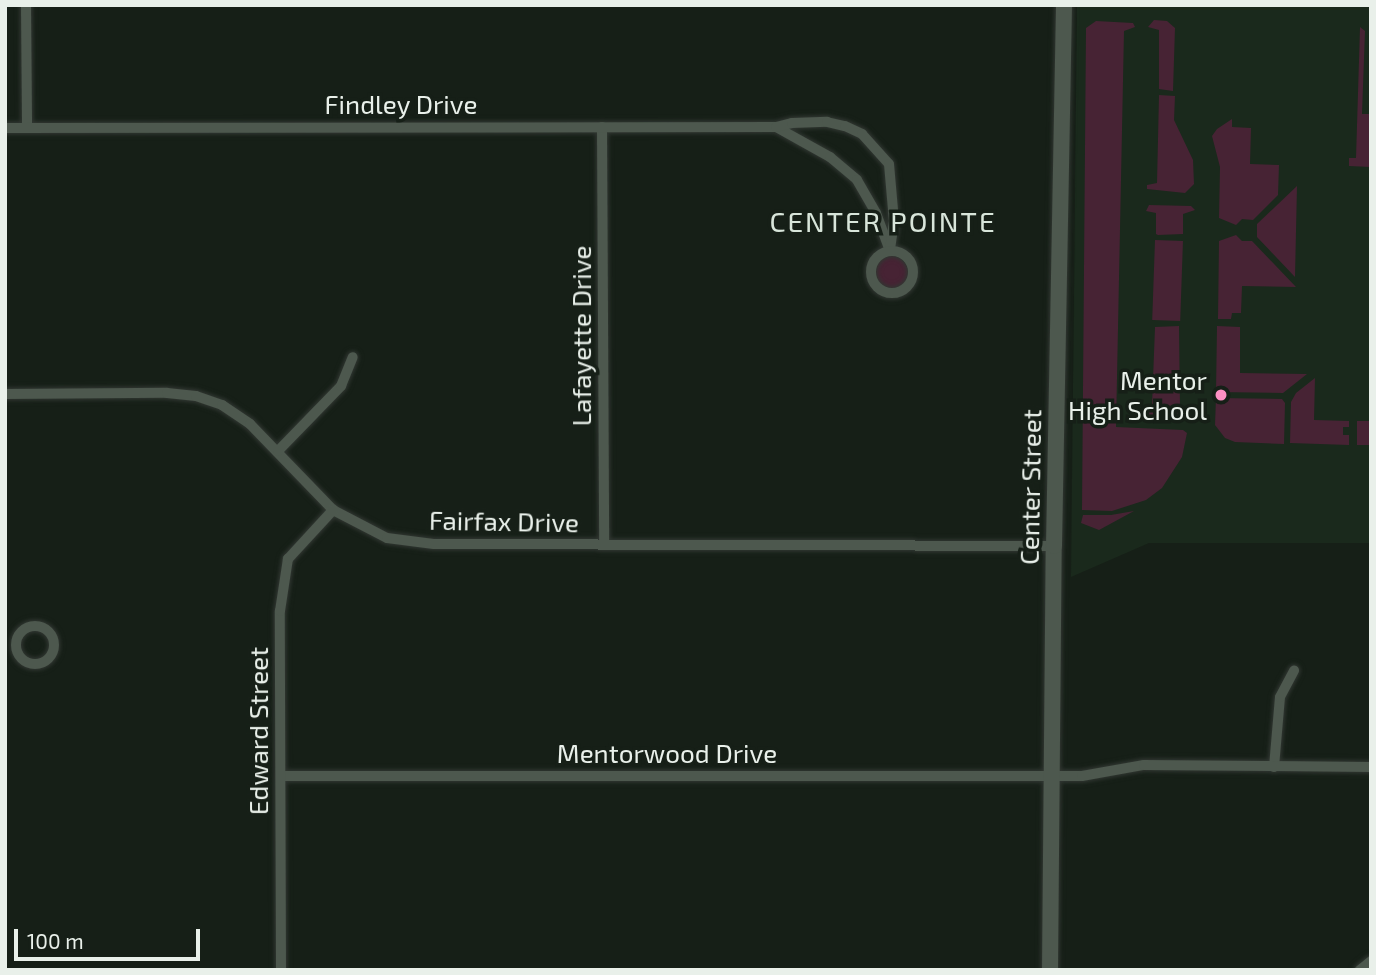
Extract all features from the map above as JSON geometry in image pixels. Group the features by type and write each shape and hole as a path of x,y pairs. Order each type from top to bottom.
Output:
{"main road":[{"name":"Center Street","path":"1050,970 1054,546 1064,5"}],"street":[{"path":"5,128 27,128 26,5"},
{"name":"Findley Drive","path":"27,128 776,127 792,123 836,124 862,134 889,164 894,220 890,251"},
{"name":"Lafayette Drive","path":"602,127 604,545"},
{"name":"Findley Drive","path":"776,127 830,158 857,180 876,213 890,251"},
{"name":"Findley Drive","path":"890,251 906,256 913,270 908,286 893,293 878,288 870,274 875,258 890,251"},
{"path":"278,451 341,386 353,357"},
{"name":"Fairfax Drive","path":"5,394 145,393 196,396 231,412 278,451 333,510 387,538 434,544 1054,546"},
{"name":"Edward Street","path":"281,970 281,611 288,559 333,510"},
{"path":"1274,766 1280,697 1294,671"},
{"name":"Mentorwood Drive","path":"282,776 1052,776 1101,775 1144,765 1371,767"},
{"path":"1360,970 1371,961"}],"shaded area":[{"name":"Mentor High School","path":"1077,5 1371,5 1371,543 1149,543 1071,577"},
{"path":"1154,20 1167,21 1175,28 1173,91 1159,89 1159,30 1148,27"},
{"path":"1096,21 1133,23 1135,27 1124,31 1116,427 1183,430 1187,433 1182,457 1162,488 1146,500 1112,511 1082,510 1086,28"},
{"path":"1360,27 1365,31 1362,114 1371,114 1371,167 1349,166 1349,158 1356,158"},
{"path":"1159,95 1175,96 1174,120 1193,160 1194,184 1185,193 1147,189 1147,185 1157,183"},
{"path":"1232,119 1232,127 1251,128 1250,164 1279,165 1278,195 1253,220 1242,219 1236,225 1219,218 1220,167 1212,136"},
{"path":"1297,186 1295,277 1257,237 1257,224"},
{"path":"1149,205 1191,206 1195,210 1183,214 1183,234 1158,235 1156,213 1146,211"},
{"path":"1236,235 1242,241 1252,241 1296,287 1242,286 1241,313 1232,313 1231,319 1218,319 1219,241"},
{"path":"1155,240 1183,241 1180,321 1152,320"},
{"path":"891,256 903,261 908,273 903,285 891,290 879,285 874,273 879,261"},
{"path":"1179,326 1180,408 1189,410 1190,414 1146,415 1143,408 1152,406 1155,327"},
{"path":"1217,326 1240,327 1240,373 1307,374 1283,393 1216,392"},
{"path":"1315,378 1314,420 1349,421 1349,427 1343,427 1343,435 1349,435 1349,445 1290,443 1291,402 1296,393"},
{"path":"1216,398 1282,399 1285,403 1284,444 1235,442 1225,438 1215,425"},
{"path":"1357,421 1371,421 1371,445 1357,445"},
{"path":"1134,511 1099,530 1081,523 1083,515 1111,515"}],"place":[{"name":"Mentor High School","path":"1221,395"}],"district":[{"name":"CENTER POINTE","path":"883,221"}]}
